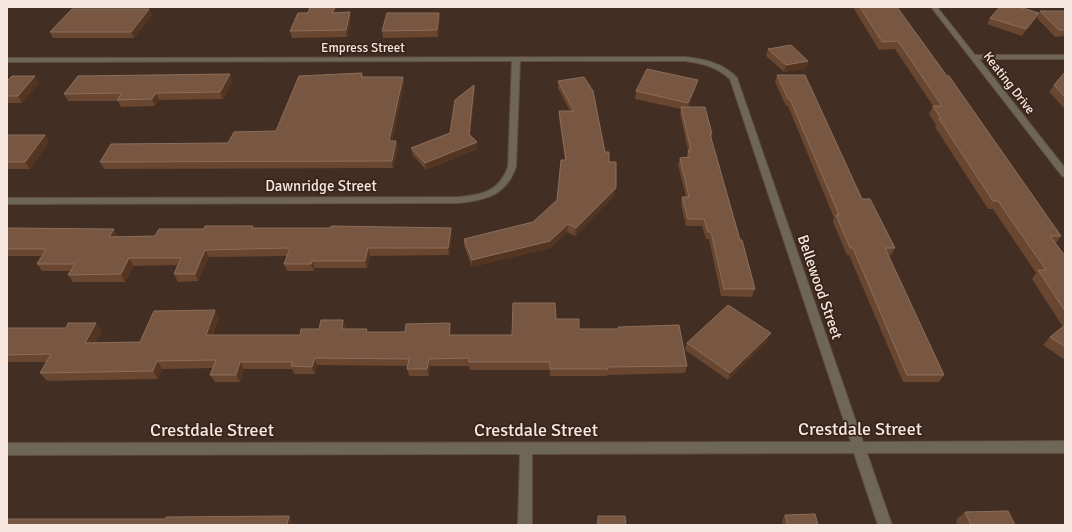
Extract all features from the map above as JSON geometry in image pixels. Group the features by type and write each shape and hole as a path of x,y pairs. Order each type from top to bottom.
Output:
{"street":[{"name":"Keating Drive","path":"934,7 1065,174"},
{"path":"974,58 1065,57"},
{"name":"Dawnridge Street","path":"7,201 475,199 489,194 501,187 509,177 512,167 516,59"},
{"name":"Empress Street","path":"7,60 686,59 697,60 718,66"},
{"name":"Bellewood Street","path":"718,66 733,78 884,525"},
{"name":"Crestdale Street","path":"7,449 1065,447"},
{"path":"525,525 526,448"}],"building":[{"path":"310,7 335,7 332,13 350,12 346,30 290,31 298,13 308,13"},
{"path":"860,7 897,7 947,76 949,76 1061,236 1050,236 1065,256 1065,311 1038,270 1046,270 998,201 993,201 939,119 941,119 933,106 942,106 898,41 882,42"},
{"path":"1000,7 1019,7 1039,13 1026,29 990,18"},
{"path":"72,9 149,9 131,32 50,32"},
{"path":"1040,11 1065,11 1065,30 1059,30"},
{"path":"387,13 439,13 437,30 382,31"},
{"path":"791,45 808,61 786,65 768,49"},
{"path":"647,69 698,80 688,103 636,91"},
{"path":"1065,72 1065,97 1054,85"},
{"path":"362,73 361,77 403,77 389,141 396,141 392,161 100,162 111,144 228,143 234,132 276,131 299,76"},
{"path":"230,74 220,92 156,93 152,99 117,100 122,93 64,94 78,76"},
{"path":"777,75 805,75 862,199 870,199 895,248 885,248 944,375 907,375 853,248 850,248 836,215 839,215 790,99 788,99"},
{"path":"12,76 35,76 18,96 7,96 7,81"},
{"path":"584,77 593,91 605,152 609,152 609,162 616,162 616,188 576,228 568,224 550,241 472,260 464,239 533,222 557,200 561,160 566,160 559,111 574,111 558,81"},
{"path":"474,85 469,134 477,142 425,163 411,148 450,133 455,100"},
{"path":"681,107 705,107 712,134 710,134 755,289 724,289 711,232 708,232 704,219 688,219 682,197 689,197 680,158 690,157 688,150 691,150"},
{"path":"7,135 45,135 25,162 7,162"},
{"path":"205,226 253,226 252,228 331,228 331,226 451,228 448,248 368,248 365,261 312,261 311,264 284,264 290,248 205,250 195,274 174,274 181,258 129,258 121,274 68,275 75,264 37,264 46,249 7,249 7,228 114,229 109,237 155,236 159,229 204,229"},
{"path":"513,303 555,303 556,319 579,319 579,329 619,329 618,327 679,325 687,366 608,367 608,369 550,369 550,362 469,362 469,358 429,359 427,369 407,369 409,359 315,358 312,367 291,366 293,362 240,362 236,375 210,375 216,360 157,361 153,371 40,373 51,354 7,355 7,328 66,328 68,323 96,323 85,343 140,342 154,311 215,310 206,335 300,335 301,329 319,329 321,320 343,320 342,329 367,329 366,332 405,332 406,324 450,323 449,335 512,335"},
{"path":"728,305 771,333 730,373 687,343"},
{"path":"1065,325 1065,347 1050,337"},
{"path":"1008,511 1015,525 971,525 965,512"},
{"path":"815,514 818,525 788,525 785,515"},
{"path":"289,516 287,525 7,525 7,519 166,519 166,517"},
{"path":"598,516 625,516 626,525 598,525"}]}
